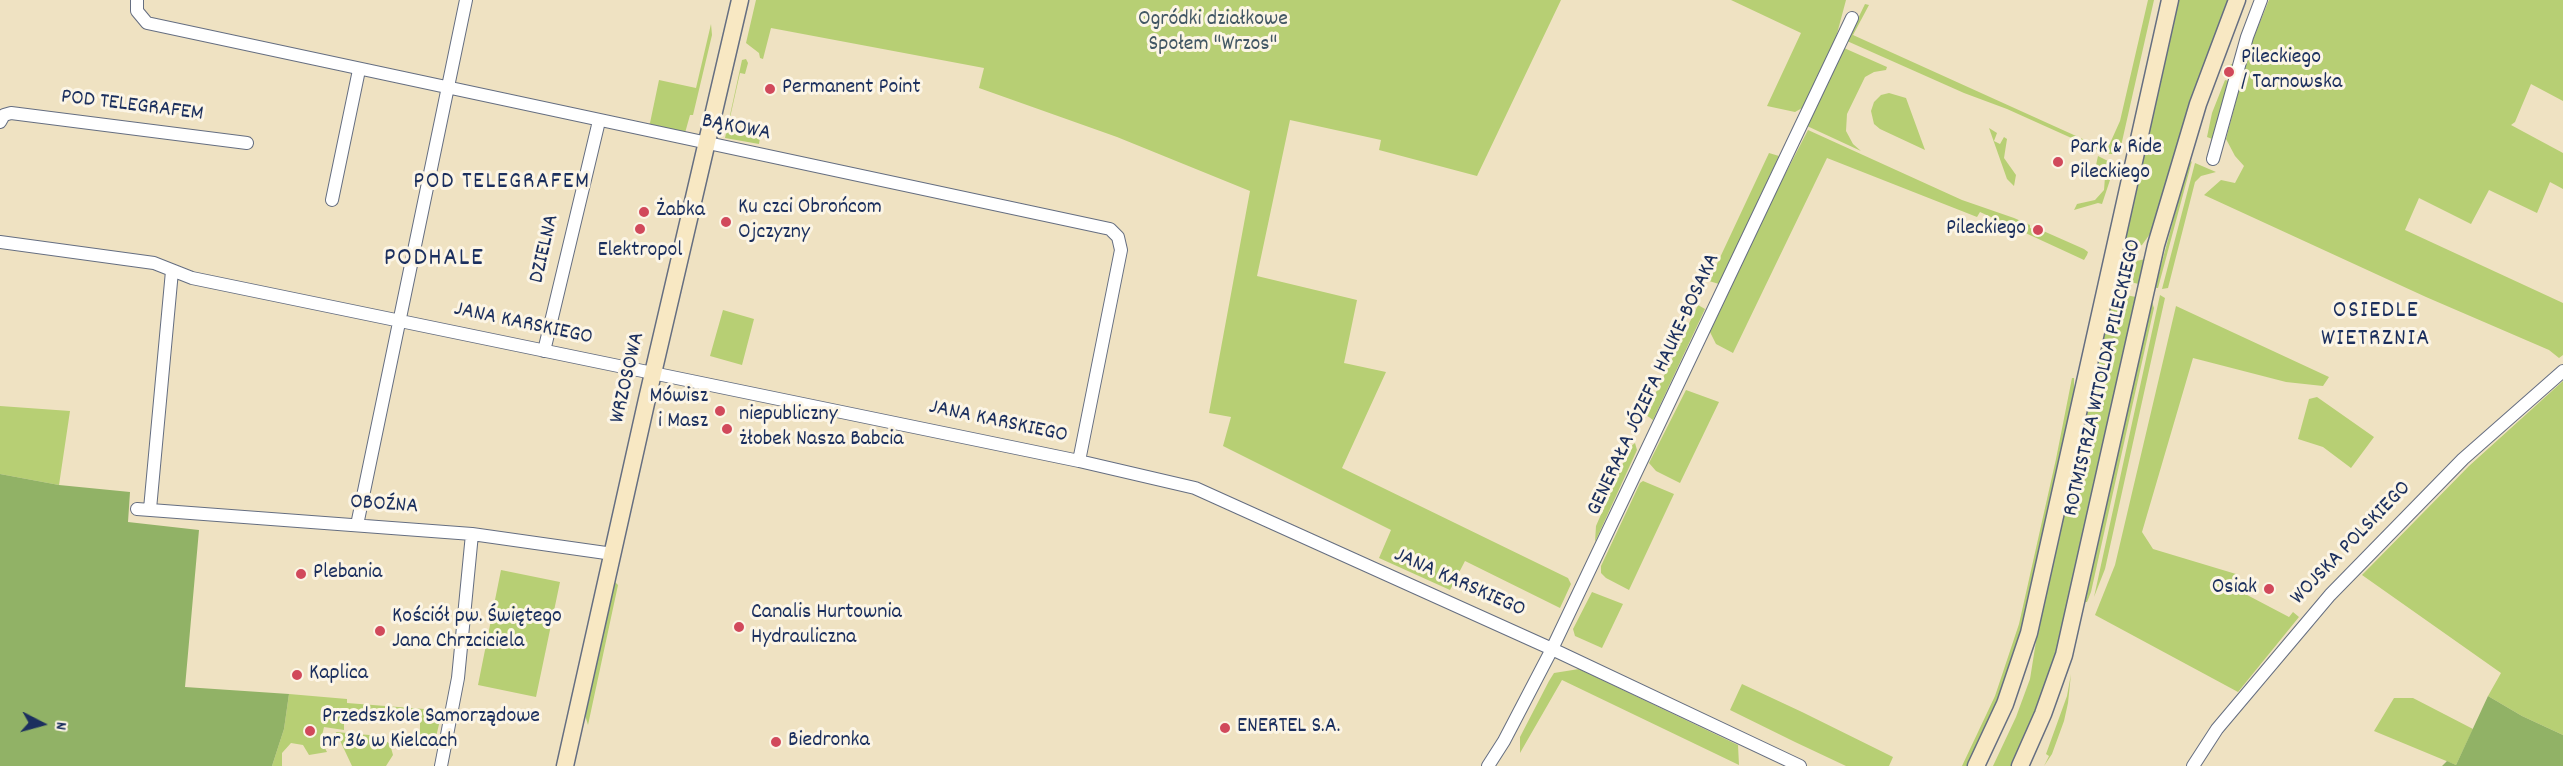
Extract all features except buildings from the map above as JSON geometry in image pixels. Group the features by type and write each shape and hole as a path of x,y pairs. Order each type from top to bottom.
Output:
{"main road":[{"name":"WRZOSOWA","path":"565,766 739,0"},
{"name":"ROTMISTRZA WITOLDA PILECKIEGO","path":"1976,766 2004,704 2029,633 2170,0"},
{"name":"ROTMISTRZA WITOLDA PILECKIEGO","path":"2020,766 2043,714 2064,654 2156,245 2198,104 2237,0"}],"street":[{"name":"BĄKOWA","path":"137,0 137,11 147,24 1112,230 1118,237 1121,250 1079,461"},
{"path":"357,525 466,0"},
{"path":"2213,159 2242,52 2261,0"},
{"name":"GENERAŁA JÓZEFA HAUKE-BOSAKA","path":"1488,766 1504,741 1552,649 1852,18"},
{"path":"332,200 359,70"},
{"name":"POD TELEGRAFEM","path":"0,122 4,115 11,113 247,143"},
{"name":"DZIELNA","path":"544,351 598,121"},
{"name":"JANA KARSKIEGO","path":"0,242 154,263 192,278 1079,461 1195,488 1552,649 1800,766"},
{"path":"150,509 172,271"},
{"name":"WOJSKA POLSKIEGO","path":"2193,766 2217,729 2330,595 2463,459 2563,371"},
{"name":"OBOŹNA","path":"137,509 472,534 613,554"},
{"path":"441,766 458,678 472,534"}],"green space":[{"name":"Ogródki działkowe Społem \"Wrzos\"","path":"756,0 1561,0 1477,176 1379,150 1381,140 1290,120 1257,276 1357,300 1344,363 1386,372 1342,468 1568,578 1571,584 1560,608 1465,561 1450,590 1379,558 1391,530 1223,446 1231,417 1209,413 1250,191 1117,137 979,88 984,68 771,28 763,59 760,58 759,53 746,43"},
{"path":"1731,0 1846,0 1834,45 1804,107 1795,112 1767,106 1801,33"},
{"path":"2148,0 2154,0 2121,146 2114,154 2107,154 1847,41 1865,4 1869,5 1853,35 2107,150 2120,121"},
{"path":"2178,0 2228,0 2189,106 2152,231 2142,245 2125,250 2123,247"},
{"path":"2269,0 2563,0 2563,101 2531,84 2515,122 2511,125 2563,153 2563,189 2550,182 2537,213 2489,190 2471,224 2419,198 2405,230 2563,303 2563,355 2559,358 2549,350 2426,297 2204,195 2221,180 2235,183 2244,166 2235,156 2226,139 2251,44"},
{"path":"711,24 712,35 693,115 690,115 685,133 646,126 650,123 659,80 696,88"},
{"path":"1844,48 1887,67 1886,70 1874,72 1865,77 1847,114 1846,131 1853,144 1861,151 1807,126"},
{"path":"746,59 748,63 745,74 740,73 727,131 760,138 759,144 725,138 742,60"},
{"path":"2231,64 2235,65 2215,140 2207,137 2212,113 2225,80 2229,81 2233,70 2229,69"},
{"path":"1889,93 1906,98 1925,150 1874,124 1871,111 1874,102 1881,95"},
{"path":"1989,128 1997,133 1994,141 2000,144 2004,137 2007,139 2004,158 2016,175 2014,186 2007,179"},
{"path":"1808,130 1962,200 2014,218 2039,232 2041,230 2084,249 2088,252 2087,255 2084,260 1980,212 1977,217 1827,158 1733,353 1716,344 1710,332"},
{"path":"1769,153 1779,156 1719,284 1709,281"},
{"path":"2098,156 2110,162 2114,168 2102,204 2098,203 2074,210 2077,204 2095,200 2104,190 2105,177 2096,165"},
{"path":"2192,161 2158,288 2155,288 2188,165"},
{"path":"2195,163 2216,172 2201,176 2195,182 2168,288 2162,289"},
{"path":"2145,259 2139,284 2116,279 2120,265"},
{"path":"2115,293 2136,297 2061,634 2042,696 2011,766 1993,766 2016,717 2030,679 2038,629"},
{"path":"2160,295 2165,298 2105,569 2094,597"},
{"path":"2152,302 2154,308 2091,592 2085,602"},
{"path":"1698,305 1705,309 1653,420 1646,415 1647,411"},
{"path":"2176,306 2329,377 2323,386 2286,382 2193,358 2142,532 2153,549 2236,574 2230,586 2289,617 2293,612 2299,617 2238,692 2095,615 2115,565"},
{"path":"723,310 754,319 742,365 710,356"},
{"path":"2072,378 2074,378 2074,395 2022,629 1999,699 1967,766 1962,766 1995,696 2019,624"},
{"path":"2563,381 2563,735 2522,716 2488,696 2501,673 2362,575 2469,466"},
{"path":"1686,390 1719,402 1680,483 1656,471 1649,463"},
{"path":"2317,397 2374,437 2351,468 2323,447 2298,439 2309,399"},
{"path":"0,406 70,411 59,485 0,474"},
{"path":"1635,443 1637,450 1595,542 1596,526 1630,447"},
{"path":"0,474 59,485 130,492 128,522 199,530 185,687 289,694 284,729 272,766 0,766"},
{"path":"1643,481 1674,494 1629,590 1606,578 1601,573 1601,566 1640,483"},
{"path":"501,570 560,582 536,697 478,685"},
{"path":"614,581 618,585 588,725 585,715"},
{"path":"1592,592 1623,604 1602,648 1575,636 1573,629"},
{"path":"1579,669 1738,745 1739,765 1562,680 1520,753 1520,737 1554,673"},
{"path":"2071,674 2064,721 2052,754 2044,766 2049,756 2046,754 2067,696"},
{"path":"1742,684 1893,757 1889,766 1846,766 1730,710"},
{"name":"Przedszkole Samorządowe nr 36 w Kielcach","path":"289,694 347,699 347,703 437,710 440,720 436,737 428,741 420,741 420,718 353,713 351,721 344,722 344,730 324,727 321,740 327,752 309,755 303,745 291,743 282,753 282,766 272,766 284,729"},
{"path":"2488,696 2522,716 2563,735 2563,766 2442,766 2447,761 2456,765"},
{"path":"2394,698 2413,698 2473,729 2456,765 2374,731"},
{"path":"336,732 380,736 390,744 393,755 386,766 352,766"}],"place":[{"name":"Pileckiego / Tarnowska","path":"2229,72"},
{"name":"Permanent Point","path":"770,89"},
{"name":"Park & Ride Pileckiego","path":"2058,162"},
{"name":"Żabka","path":"644,212"},
{"name":"Ku czci Obrońcom Ojczyzny","path":"726,222"},
{"name":"Elektropol","path":"640,229"},
{"name":"Pileckiego","path":"2038,230"},
{"name":"Mówisz i Masz","path":"720,411"},
{"name":"niepubliczny żłobek Nasza Babcia","path":"727,429"},
{"name":"Plebania","path":"301,574"},
{"name":"Osiak","path":"2269,589"},
{"name":"Canalis Hurtownia Hydrauliczna","path":"739,627"},
{"name":"Kościół pw. Świętego Jana Chrzciciela","path":"380,631"},
{"name":"Kaplica","path":"297,675"},
{"name":"ENERTEL S.A.","path":"1225,728"},
{"name":"Przedszkole Samorządowe nr 36 w Kielcach","path":"310,731"},
{"name":"Biedronka","path":"776,742"}],"district":[{"name":"POD TELEGRAFEM","path":"502,184"},
{"name":"PODHALE","path":"434,260"},
{"name":"OSIEDLE WIETRZNIA","path":"2376,327"}]}
